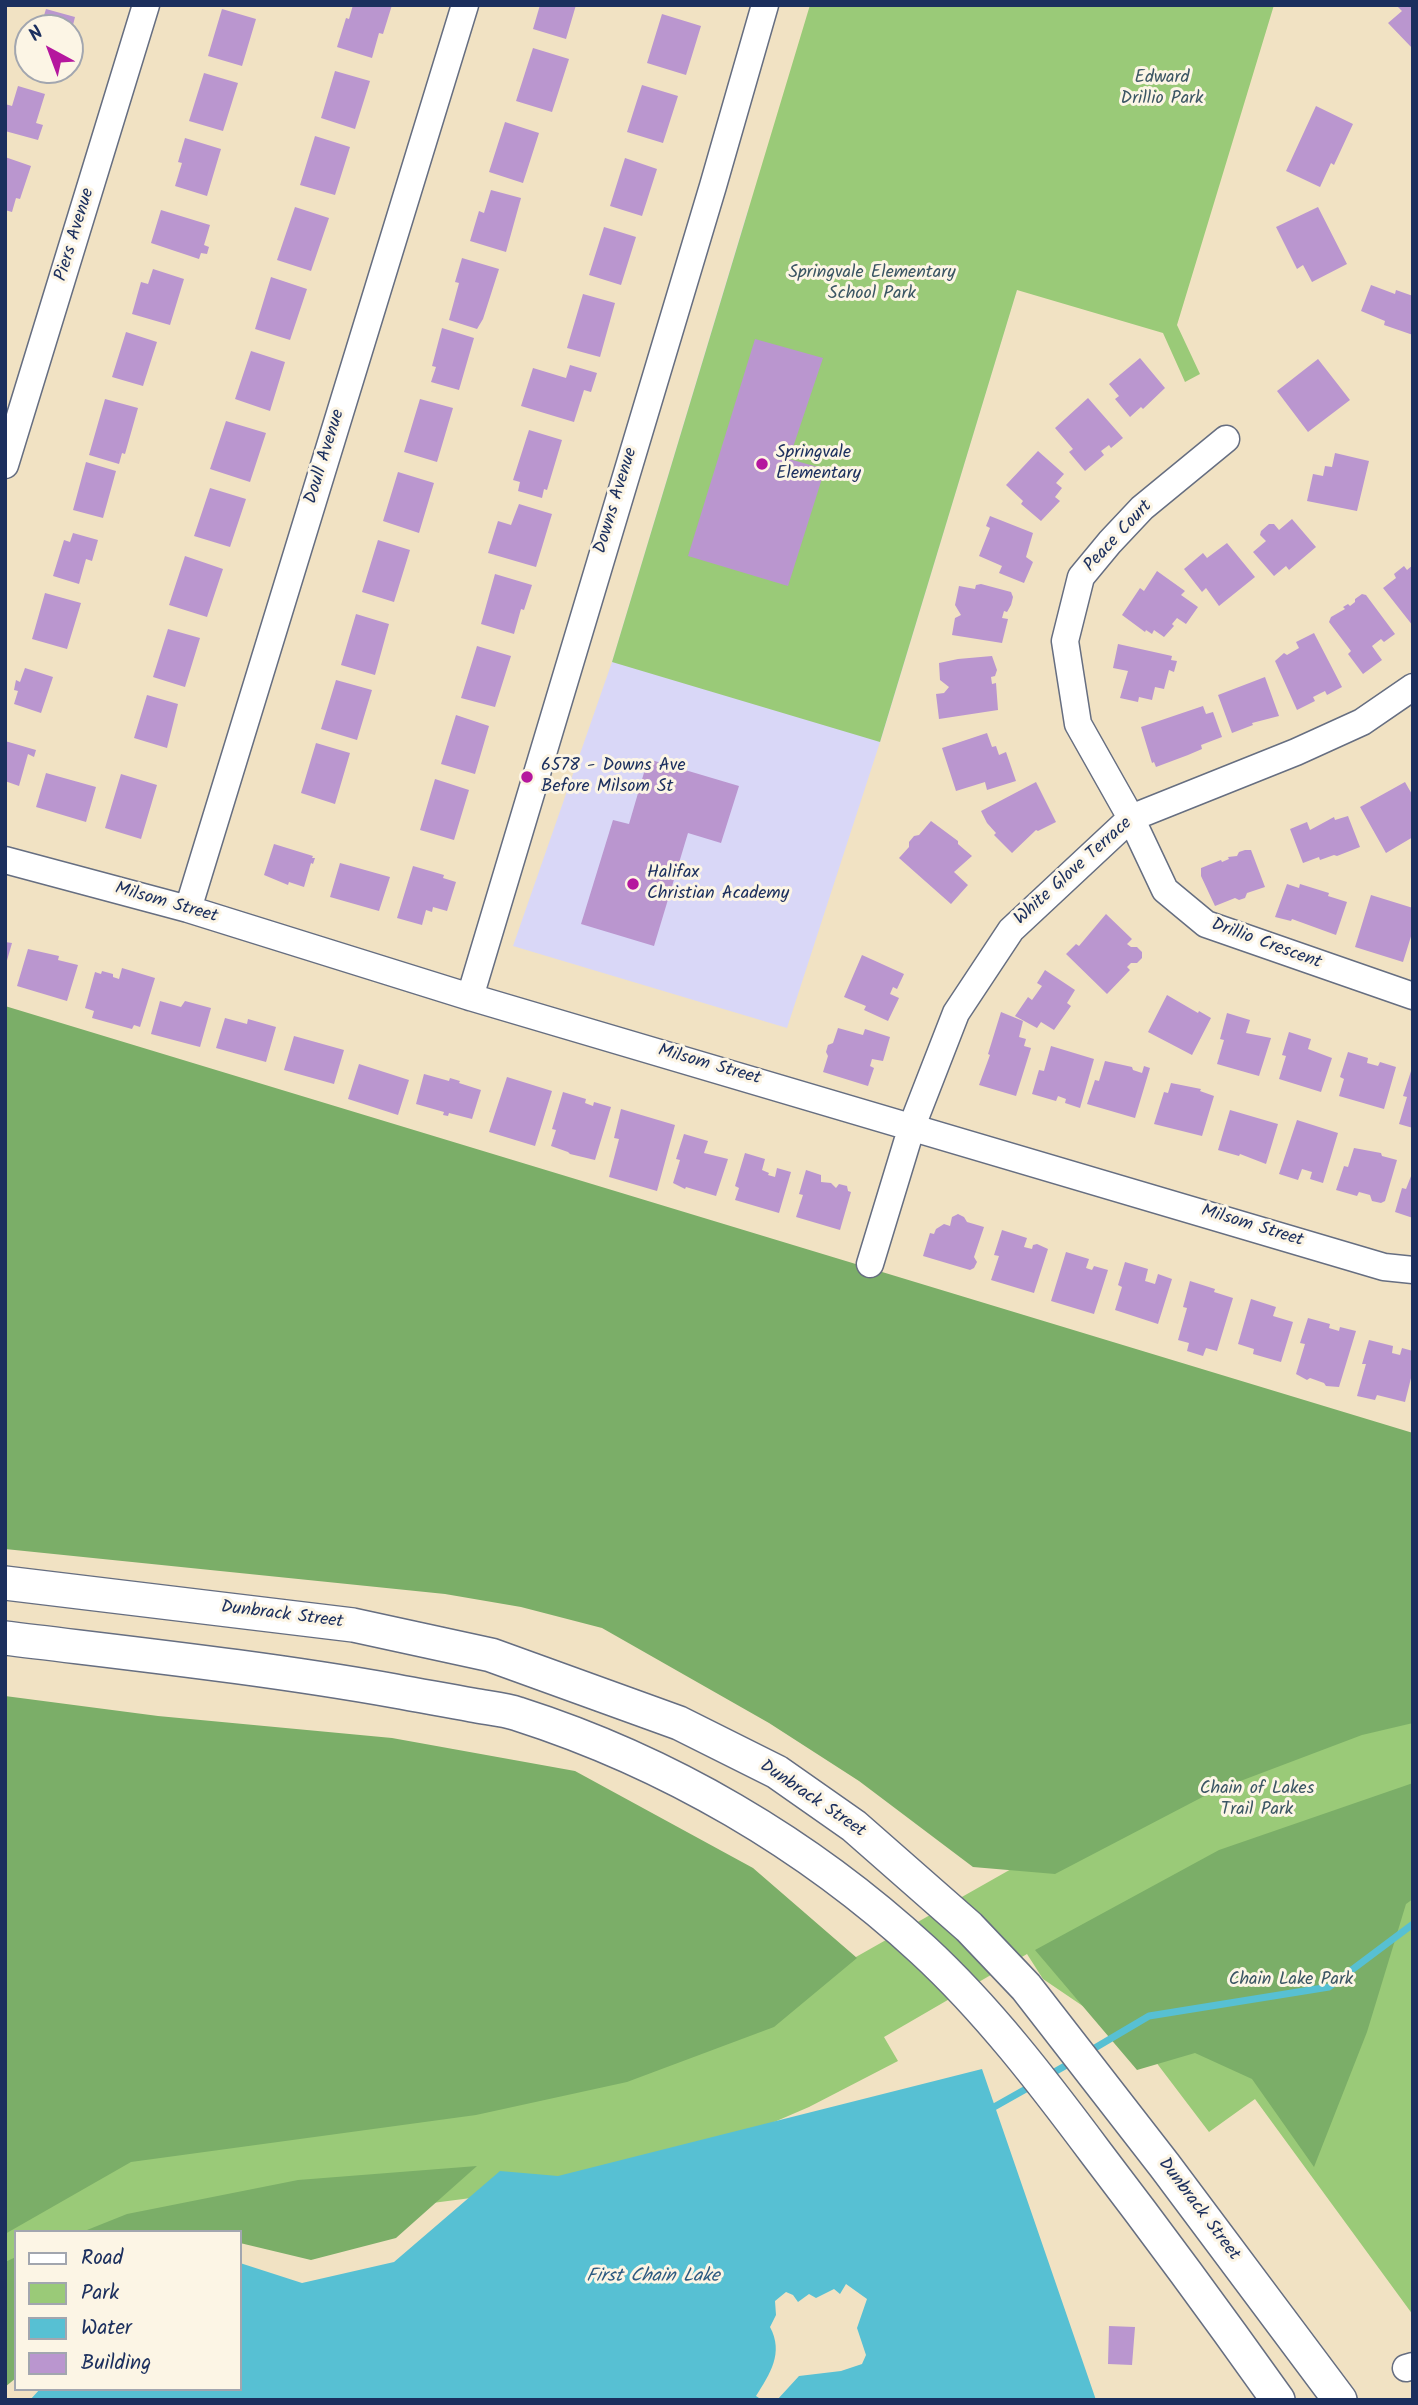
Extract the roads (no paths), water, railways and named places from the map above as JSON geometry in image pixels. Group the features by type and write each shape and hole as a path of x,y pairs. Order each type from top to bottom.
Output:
{"main road":[{"name":"Dunbrack Street","path":"5,1583 353,1625 491,1655 679,1723 777,1772 854,1826 969,1927 1026,1987 1165,2166 1340,2400"},
{"path":"5,1638 297,1673 515,1713 623,1754 688,1784 817,1862 924,1951 989,2018 1056,2100 1278,2400"}],"street":[{"name":"Piers Avenue","path":"5,465 146,5"},
{"name":"Doull Avenue","path":"188,909 465,5"},
{"name":"Downs Avenue","path":"470,997 765,5"},
{"name":"Peace Court","path":"1131,818 1078,724 1065,641 1074,603 1081,577 1110,542 1142,508 1226,439"},
{"name":"White Glove Terrace","path":"870,1264 912,1126 956,1013 1011,930 1131,818 1296,752 1362,722 1413,687"},
{"name":"Drillio Crescent","path":"1131,818 1165,890 1206,925 1413,996"},
{"name":"Milsom Street","path":"5,860 188,909 470,997 1384,1267 1413,1270"}],"water":[{"name":"First Chain Lake","path":"982,2069 1096,2400 777,2400 799,2376 841,2371 862,2364 866,2355 857,2328 867,2299 846,2284 840,2294 834,2289 816,2298 809,2294 798,2302 793,2295 786,2292 775,2301 776,2315 770,2327 776,2346 774,2363 756,2396 762,2400 30,2400 38,2391 242,2391 242,2264 302,2283 394,2262 500,2171 558,2176"}],"waterway":[{"path":"1088,2052 1149,2016 1329,1987 1413,1924"},
{"path":"1049,2075 1072,2062"},
{"path":"994,2107 1033,2085"}],"place":[{"name":"Springvale Elementary","path":"762,464"},
{"name":"6578 - Downs Ave Before Milsom St","path":"527,777"},
{"name":"Halifax Christian Academy","path":"633,884"}],"park label":[{"name":"Edward Drillio Park","path":"1162,89"},
{"name":"Springvale Elementary School Park","path":"872,284"},
{"name":"Chain of Lakes Trail Park","path":"1257,1800"},
{"name":"Chain Lake Park","path":"1291,1981"}]}
